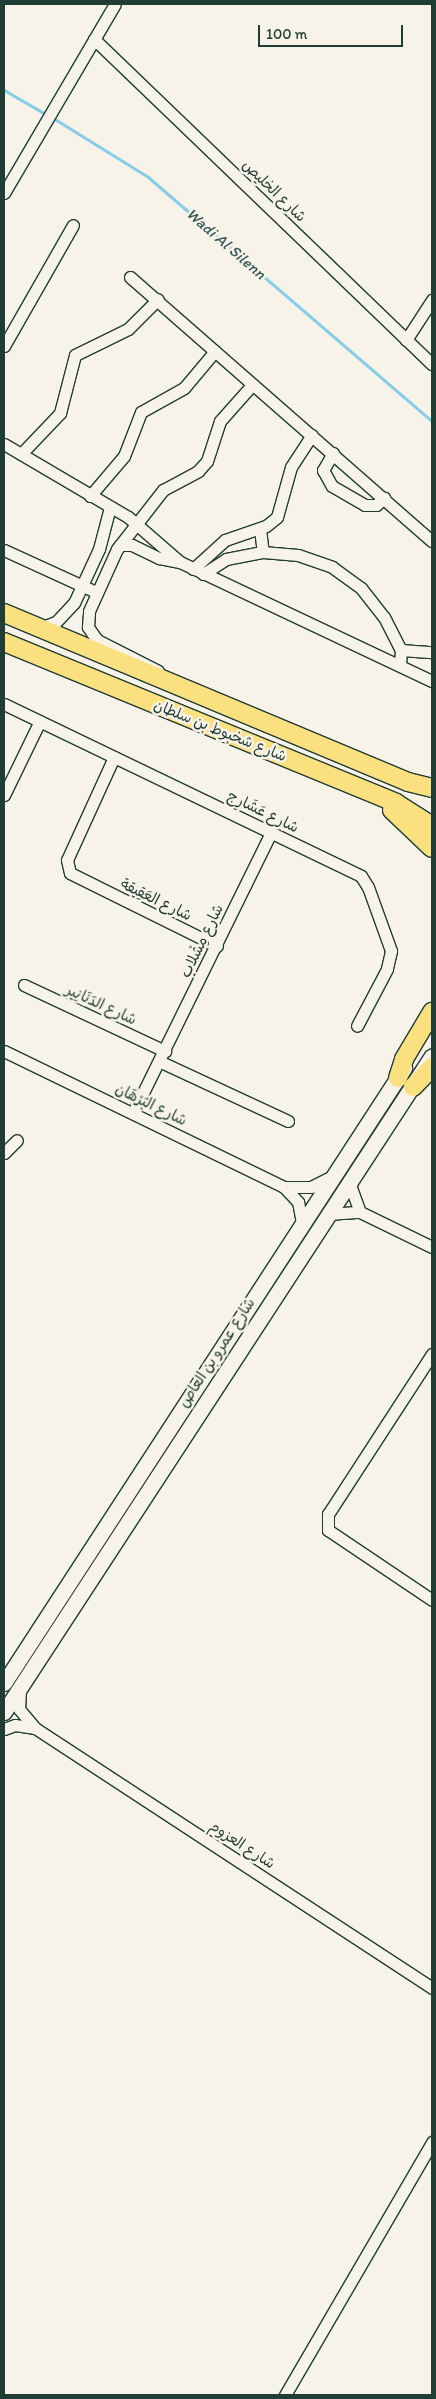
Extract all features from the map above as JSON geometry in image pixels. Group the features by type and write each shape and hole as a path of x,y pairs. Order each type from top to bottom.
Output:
{"main road":[{"name":"شارع شخبوط بن سلطان","path":"4,613 408,782 432,788"},
{"name":"شارع شخبوط بن سلطان","path":"4,642 408,808 432,826"},
{"path":"242,740 271,758 388,808 415,828 432,848"},
{"path":"432,1012 404,1058 406,1082 432,1067"},
{"name":"شارع عمرو بن العاص","path":"4,1712 349,1182 406,1082 432,1025"},
{"name":"شارع عمرو بن العاص","path":"4,1683 333,1176 406,1082 432,1056"}],"street":[{"path":"4,193 115,4"},
{"name":"شارع الخليص","path":"94,39 432,364"},
{"path":"4,346 73,225"},
{"path":"130,277 158,299 252,385 333,453 432,541"},
{"path":"21,454 60,413 75,355 128,329 158,299"},
{"path":"406,340 432,300"},
{"path":"90,496 124,456 142,412 184,388 215,351"},
{"path":"170,683 147,663 103,644 91,634 88,620 96,592 118,547 168,485 187,478 207,461 220,422 252,385"},
{"path":"198,571 225,540 260,529 277,517 290,467 312,435"},
{"path":"4,444 136,523 180,562 400,664 432,681"},
{"path":"333,453 323,474 332,486 365,505 372,506 384,498"},
{"path":"40,628 63,617 102,542 110,507"},
{"path":"260,529 263,552"},
{"path":"102,542 118,547 132,545 159,558 180,562"},
{"path":"4,550 96,592"},
{"path":"198,571 226,559 263,552 316,560 348,577 384,616 401,650 400,664"},
{"path":"401,650 432,652"},
{"name":"شارع عَشَارِج","path":"4,704 357,873 368,887 390,945 390,957 357,1026"},
{"path":"4,795 40,721"},
{"name":"شارع العَقِيقة","path":"114,757 67,860 70,872 83,882 217,946"},
{"name":"شارع مِشْلاب","path":"133,1113 163,1056 271,832"},
{"name":"شارع الدَنَانِير","path":"24,985 163,1056"},
{"name":"شارع البُرْهَان","path":"4,1051 284,1187 298,1202 302,1222"},
{"path":"163,1056 288,1121"},
{"path":"4,1153 17,1140"},
{"name":"شارع البُرْهَان","path":"284,1187 311,1187 333,1176"},
{"path":"349,1182 360,1212"},
{"path":"328,1214 360,1212 432,1247"},
{"path":"432,1354 328,1514 328,1530 432,1600"},
{"name":"شارع العزوم","path":"28,1673 18,1701 23,1716 35,1728 432,1988"},
{"path":"4,1729 15,1725 35,1728"},
{"path":"285,2395 432,2142"}],"waterway":[{"name":"Wadi Al Silenn","path":"4,90 47,115"},
{"name":"Wadi Al Silenn","path":"53,118 148,177 432,421"}]}
